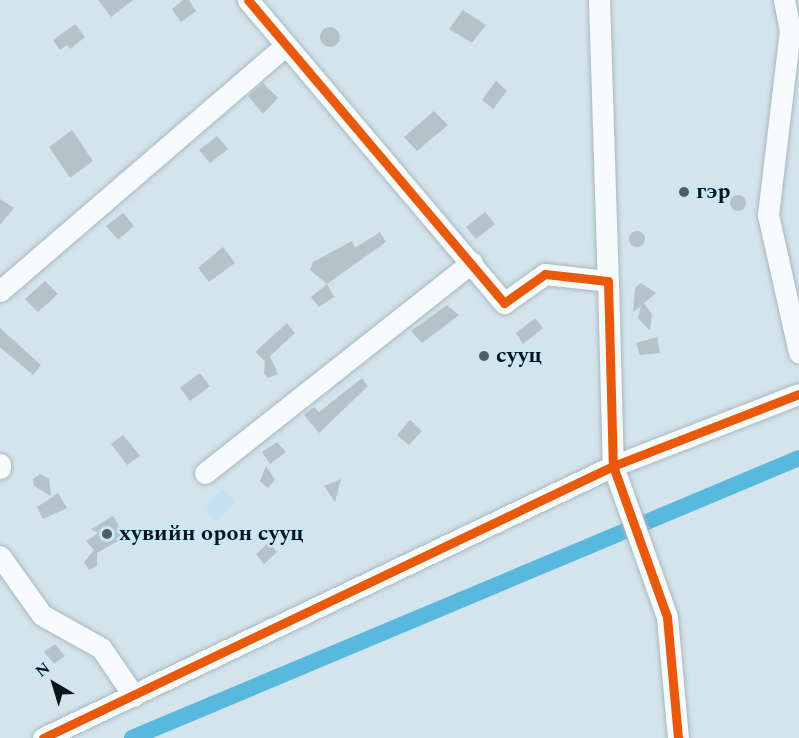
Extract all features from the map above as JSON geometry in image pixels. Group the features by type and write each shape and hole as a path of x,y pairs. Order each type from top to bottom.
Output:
{"street":[{"path":"248,0 284,47 472,262 504,303 545,274 608,281"},
{"path":"600,0 613,466 667,617 678,738"},
{"path":"784,0 790,30 768,215 799,353"},
{"path":"0,291 284,47"},
{"path":"205,473 472,262"},
{"path":"43,738 613,466 799,394"},
{"path":"0,556 42,615 101,648 134,696"}],"shaded area":[{"path":"222,489 235,502 216,522 203,508"}],"building":[{"path":"98,0 133,0 111,17"},
{"path":"183,0 189,0 196,11 181,22 172,9"},
{"path":"463,10 486,25 472,43 449,29"},
{"path":"75,24 85,37 70,49 67,45 60,50 53,40"},
{"path":"330,27 337,30 340,37 337,44 330,47 323,44 320,37 323,30"},
{"path":"496,81 507,91 493,109 482,100"},
{"path":"263,83 278,98 263,114 248,96"},
{"path":"434,111 448,125 417,151 404,137"},
{"path":"72,130 93,161 70,178 49,147"},
{"path":"217,136 228,149 210,163 199,150"},
{"path":"738,195 746,203 738,211 730,203"},
{"path":"0,199 14,208 0,225"},
{"path":"485,212 495,224 476,239 466,227"},
{"path":"123,213 134,226 118,240 106,226"},
{"path":"637,231 643,233 645,239 643,245 637,247 631,245 629,239 631,233"},
{"path":"380,232 386,242 327,284 310,270 313,262 352,241 355,248"},
{"path":"223,247 235,263 209,282 198,268"},
{"path":"45,281 58,294 38,312 25,299"},
{"path":"641,283 656,293 644,303 652,314 650,331 638,318 641,306 633,312 635,288"},
{"path":"327,284 334,297 319,307 311,297"},
{"path":"447,305 459,315 422,343 411,331"},
{"path":"535,318 543,328 523,344 516,333"},
{"path":"287,323 295,333 270,356 278,374 268,378 264,373 265,361 255,352"},
{"path":"0,328 41,365 33,375 0,347"},
{"path":"657,337 660,353 640,355 636,343"},
{"path":"200,373 210,386 190,401 180,388"},
{"path":"362,378 368,386 319,433 304,415 314,407 319,412"},
{"path":"410,420 422,431 409,445 397,435"},
{"path":"123,435 140,456 127,465 111,444"},
{"path":"277,442 286,452 270,464 262,452"},
{"path":"266,466 275,480 268,488 260,481"},
{"path":"40,474 49,479 51,496 34,486 33,479"},
{"path":"341,479 335,502 324,486"},
{"path":"58,493 67,508 43,519 37,507"},
{"name":"хувийн орон сууц","path":"113,516 125,537 97,553 97,566 89,570 84,562 94,550 86,541 98,533 91,529"},
{"path":"269,542 277,552 264,564 256,554"},
{"path":"55,644 65,656 54,664 44,652"}],"waterway":[{"path":"132,738 799,458"}],"cycle path":[{"path":"248,0 504,303 545,274 608,281 613,466 667,617 678,738"},
{"path":"43,738 613,466 799,394"}],"place":[{"name":"гэр","path":"684,192"},
{"name":"сууц","path":"484,356"},
{"name":"хувийн орон сууц","path":"107,534"}]}
